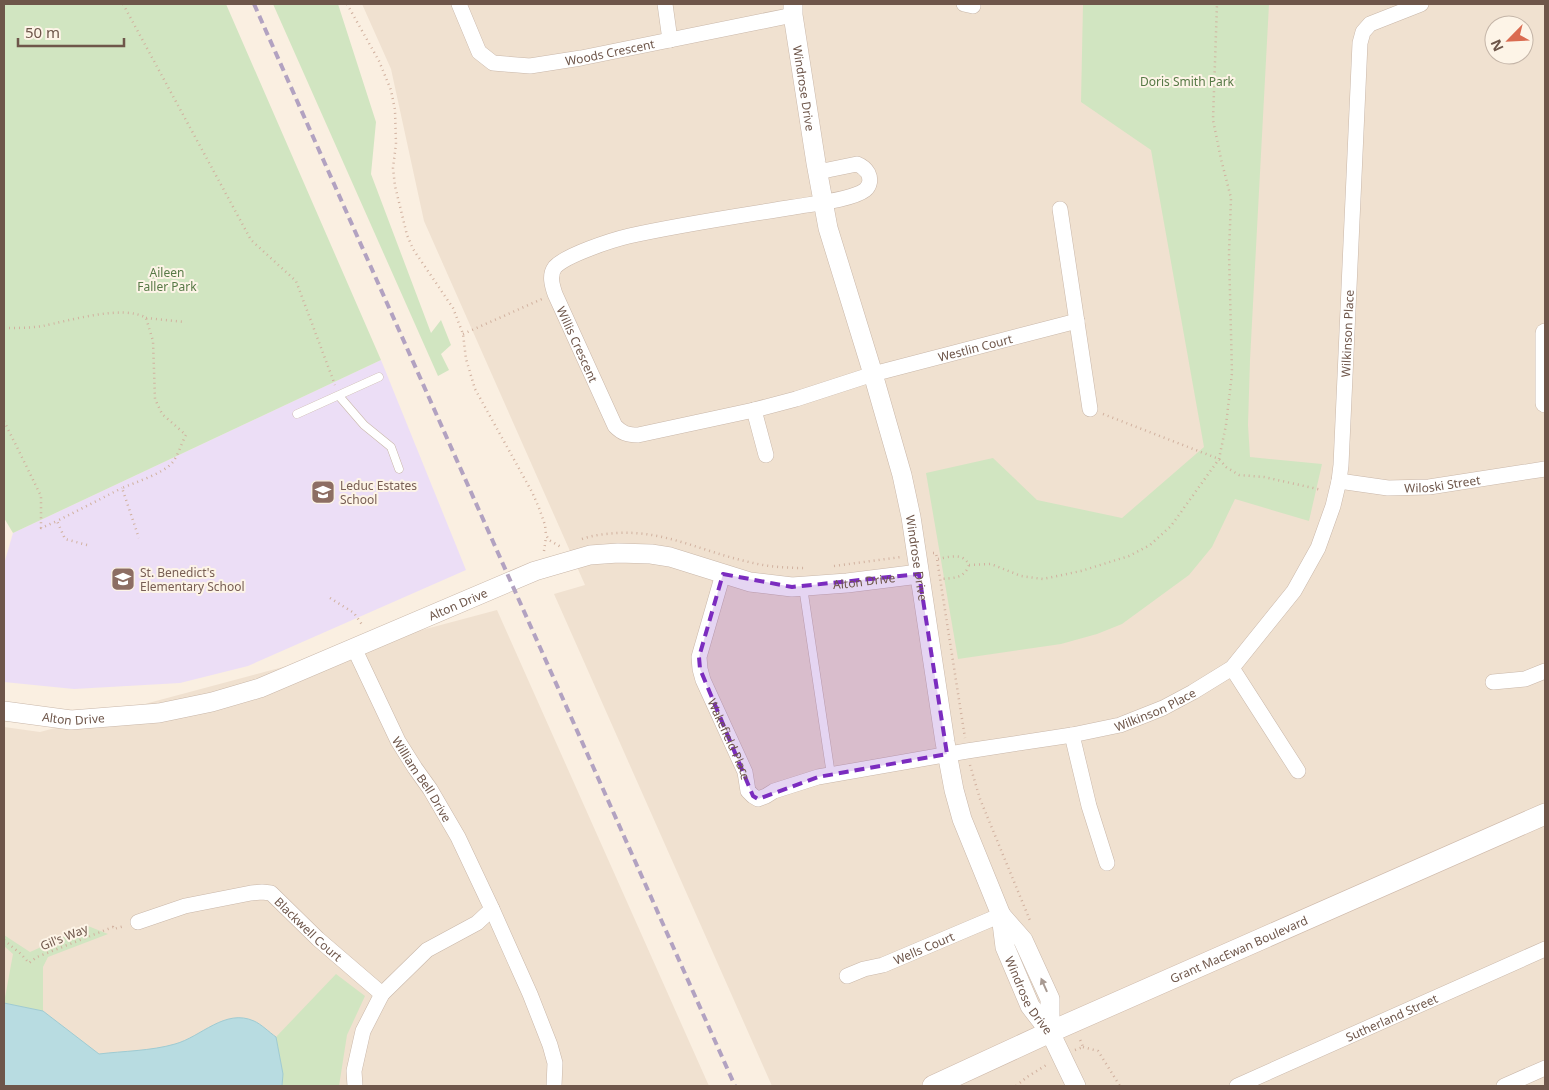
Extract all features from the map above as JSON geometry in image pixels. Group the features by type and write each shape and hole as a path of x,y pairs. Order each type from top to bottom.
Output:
{"main road":[{"name":"Grant MacEwan Boulevard","path":"933,1086 1050,1032 1545,814"}],"street":[{"name":"Woods Crescent","path":"459,4 479,52 494,63 530,66 670,40 793,9"},
{"path":"665,4 670,40"},
{"name":"Wilkinson Place","path":"947,754 1072,735 1120,725 1163,708 1232,668 1294,591 1318,548 1333,506 1337,487 1360,43 1363,32 1370,24 1421,4"},
{"name":"Windrose Drive","path":"793,9 823,202 834,250 873,374 902,475 911,517 947,754 962,819 1001,915 1024,940 1050,999 1050,1032"},
{"path":"818,172 857,164 863,166 870,176 870,184 866,190 858,194 823,202"},
{"name":"Willis Crescent","path":"823,202 616,239 567,259 555,268 551,276 552,284 615,426 621,432 629,435 754,410 796,399 873,374"},
{"path":"1060,209 1090,408"},
{"name":"Westlin Court","path":"873,374 1077,321"},
{"path":"1545,333 1545,403"},
{"path":"754,410 766,455"},
{"name":"Wiloski Street","path":"1337,487 1429,487 1545,469"},
{"name":"Alton Drive","path":"4,711 70,720 159,713 212,702 260,688 535,571 590,555 618,553 651,554 678,560 750,582 792,587 919,574"},
{"name":"Wakefield Place","path":"723,574 699,657 700,669 703,680 745,772 748,791 752,796 758,799 776,790 818,777 947,754"},
{"name":"William Bell Drive","path":"354,648 398,741 430,789 458,837 492,909 530,994 550,1045 555,1063 554,1086"},
{"path":"1232,668 1298,771"},
{"path":"1493,682 1524,679 1545,671"},
{"path":"1072,735 1089,806 1107,864"},
{"name":"Blackwell Court","path":"138,922 185,906 251,893 271,893 318,939 382,994"},
{"path":"355,1086 354,1071 363,1031 382,994 427,950 477,922 492,909"},
{"name":"Wells Court","path":"847,976 864,969 883,965 1001,915"},
{"name":"Sutherland Street","path":"1237,1086 1545,949"},
{"path":"1050,1032 1076,1086"},
{"path":"1504,1086 1545,1068"}],"lane":[{"path":"297,414 379,377"},
{"path":"340,396 364,424 391,447 399,469"},
{"path":"803,586 831,775"}],"path":[{"path":"124,4 251,240 296,281 340,396"},
{"path":"347,4 379,61 391,90 395,116 396,144 393,168 395,186 407,235 421,263 453,308 464,334 466,359 475,389 532,492 545,525 546,541 542,556 549,553"},
{"path":"968,565 991,564 1021,576 1043,579 1081,571 1129,556 1150,545 1171,526 1219,460 1226,425 1232,373 1229,253 1231,198 1213,120 1217,4"},
{"path":"464,334 555,294"},
{"path":"4,328 43,326 66,320 112,314 137,314 146,318 184,322"},
{"path":"4,422 40,496 42,528 167,467 176,457 186,435 162,414 155,399 153,341 146,318"},
{"path":"1090,408 1219,460 1239,475 1264,477 1280,482 1337,487"},
{"path":"122,488 139,538"},
{"path":"56,521 66,539 87,545"},
{"path":"578,540 586,537 627,532 653,534 681,540 749,562 786,568 810,568"},
{"path":"546,535 549,540 562,547 556,550"},
{"path":"827,567 936,553 970,769 980,800 1032,926"},
{"path":"937,559 962,557 966,559 968,565 963,575 940,580"},
{"path":"330,598 354,613 366,629"},
{"name":"Gil's Way","path":"4,940 29,963 37,957 113,927 114,929 138,922"},
{"path":"1083,1047 1098,1051 1120,1086"}],"highlighted area":[{"path":"723,574 792,587 919,574 947,754 818,777 758,799 753,796 700,669 699,657"}],"shaded area":[{"path":"362,4 1545,4 1545,1086 772,1086 554,594 585,585 424,221 391,69"},
{"path":"381,360 466,570 248,666 180,683 74,689 4,682 4,564 13,533"},
{"path":"497,610 709,1086 4,1086 4,727 40,732"}],"green space":[{"name":"Aileen Faller Park","path":"4,4 226,4 381,360 13,533 4,518"},
{"path":"273,4 338,4 376,122 371,174 431,333 441,320 451,345 441,354 449,370 438,376"},
{"name":"Doris Smith Park","path":"1083,4 1269,4 1250,360 1248,425 1250,457 1322,464 1309,521 1235,499 1212,547 1189,575 1122,624 1097,634 1061,644 958,659 926,473 993,458 1037,500 1122,518 1204,447 1151,150 1081,102"},
{"path":"88,926 108,934 48,957 43,967 43,1011 4,1003 13,954 4,946 4,935 30,952"},
{"path":"336,974 365,996 347,1035 339,1086 282,1086 283,1074 276,1037"}],"water":[{"path":"4,1003 43,1011 99,1054 175,1044 213,1025 233,1018 254,1021 276,1037 283,1074 282,1086 4,1086"}],"railway":[{"path":"254,4 735,1086"}],"place":[{"name":"Leduc Estates School","path":"323,492"},
{"name":"St. Benedict's Elementary School","path":"123,579"}]}
